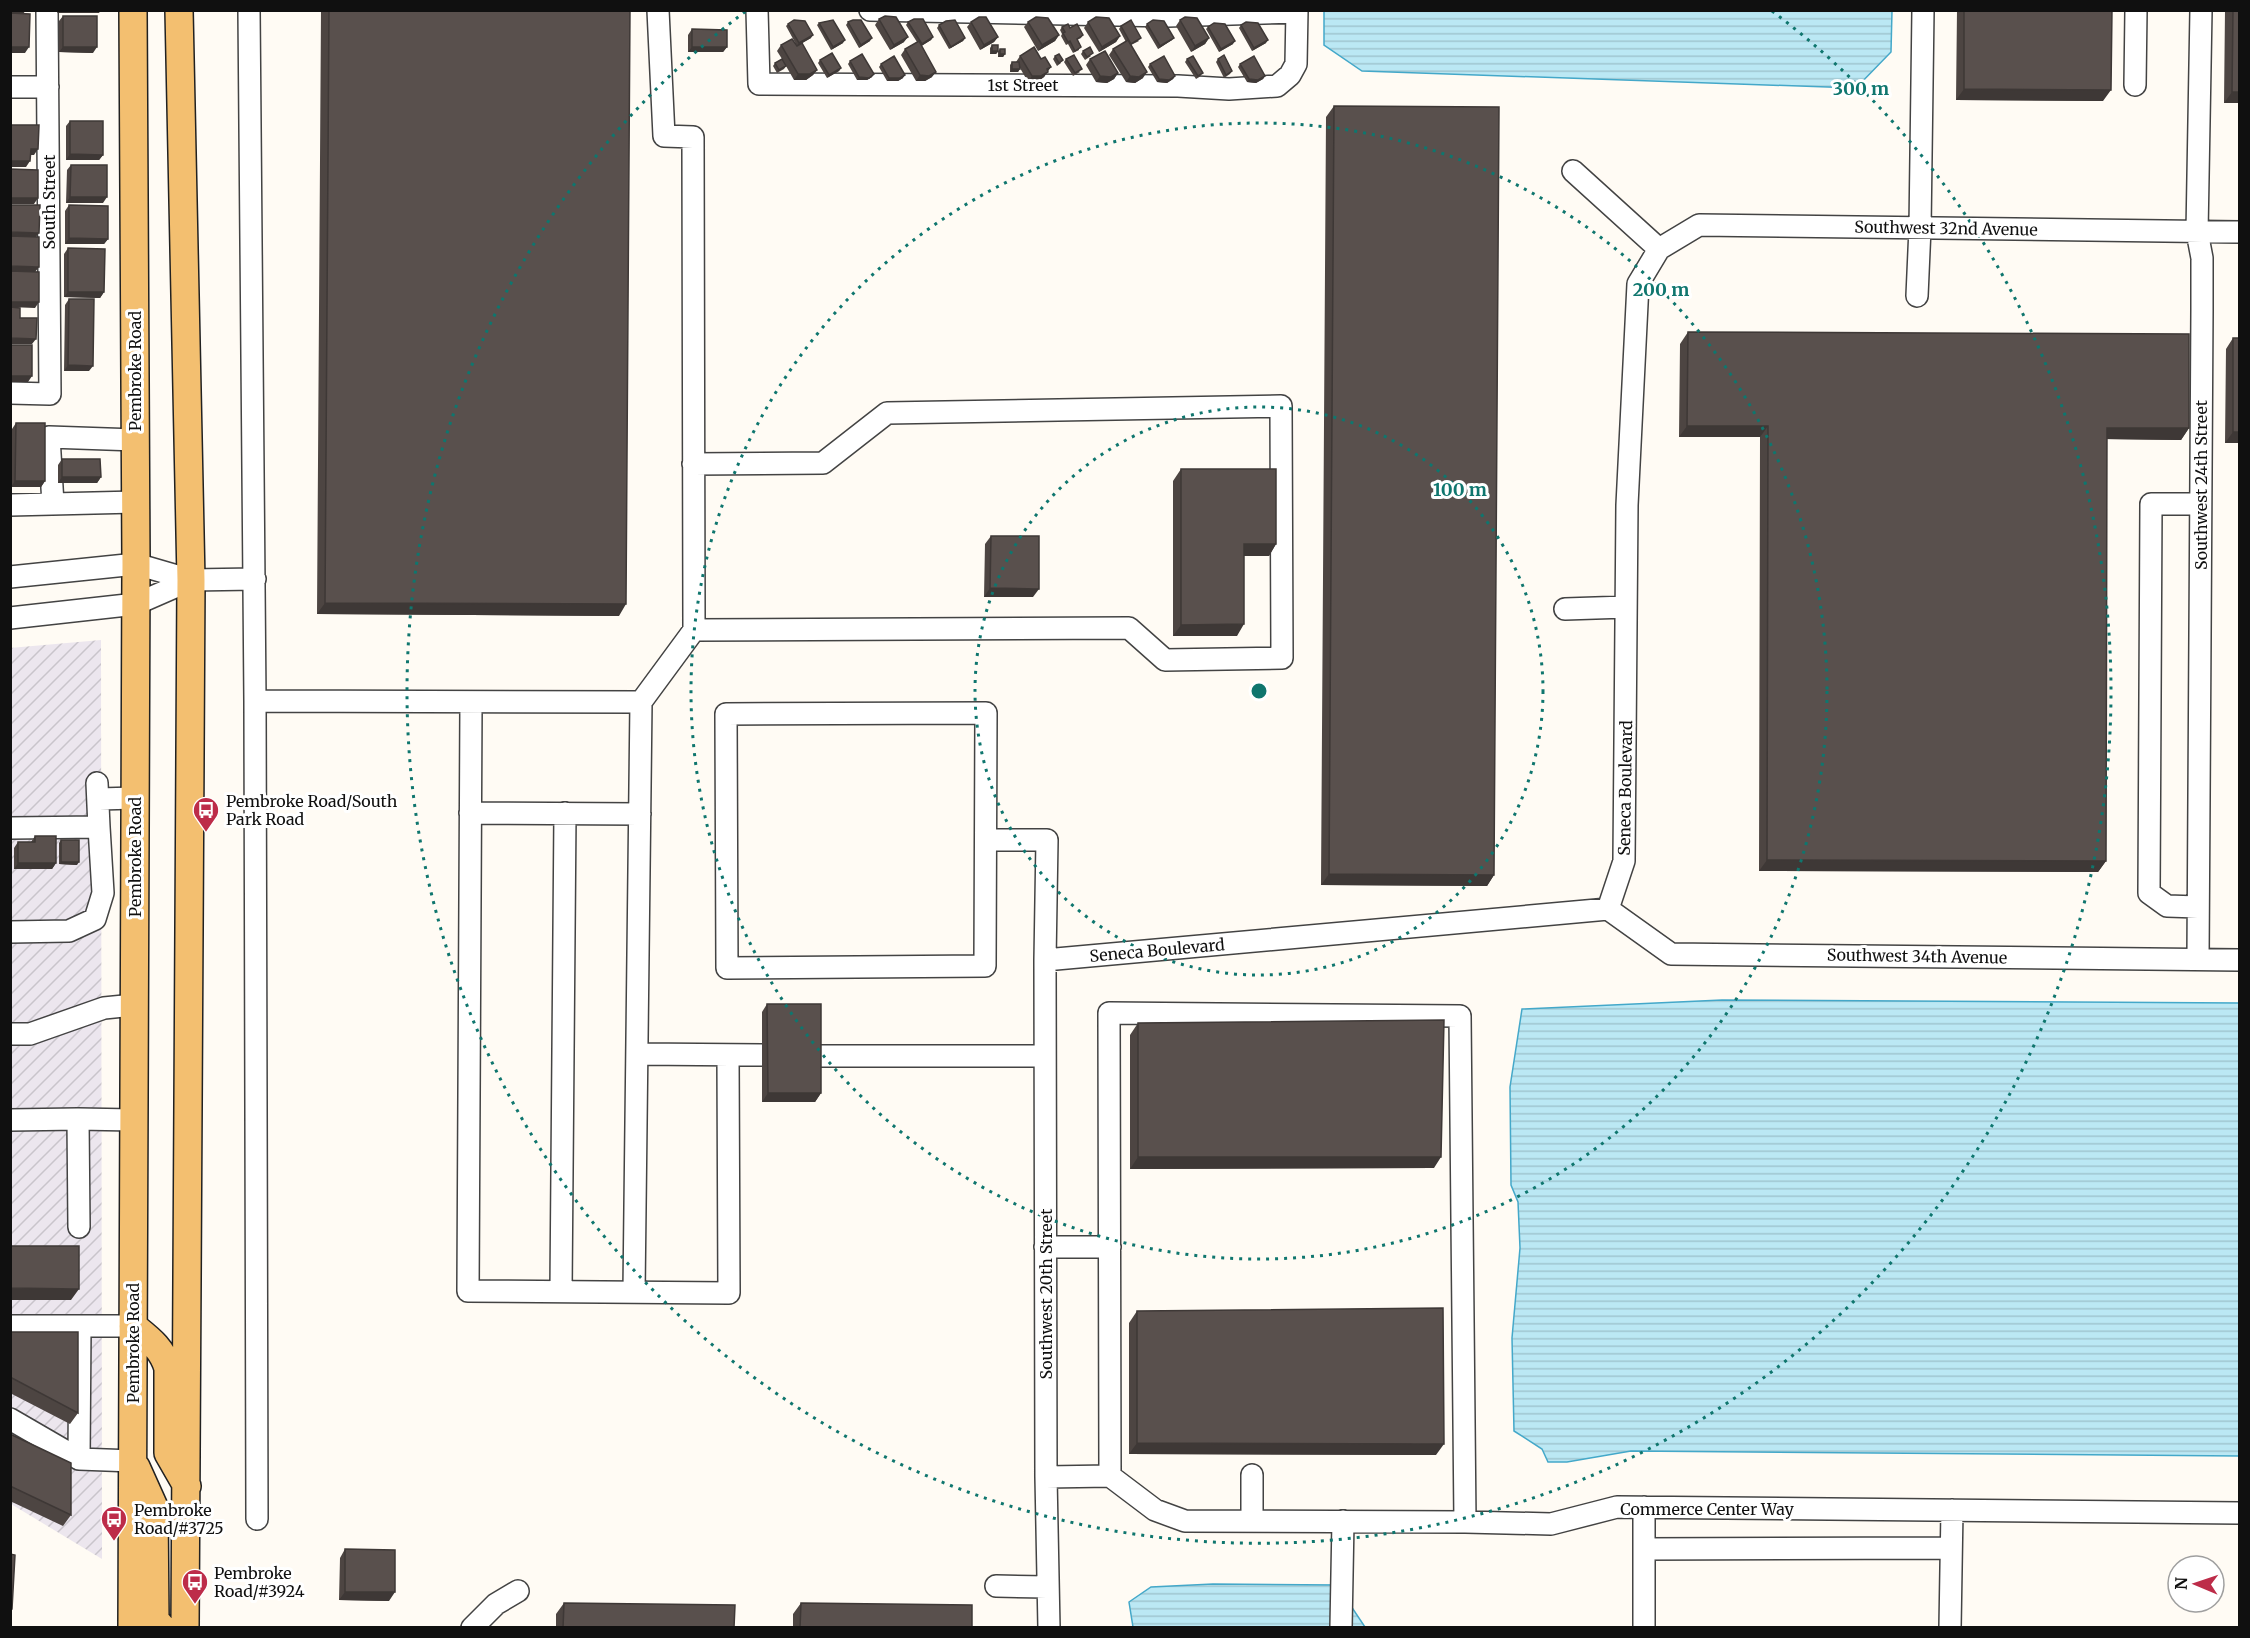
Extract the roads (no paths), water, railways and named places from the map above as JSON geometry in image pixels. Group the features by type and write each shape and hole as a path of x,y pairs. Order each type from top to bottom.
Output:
{"main road":[{"name":"Pembroke Road","path":"132,1628 136,604 133,10"},
{"path":"179,10 191,580 188,1487 185,1628"},
{"path":"133,1326 159,1347 165,1358 168,1368 168,1453 188,1487"},
{"path":"133,1461 154,1507 155,1620 162,1628"}],"street":[{"name":"South Street","path":"10,393 50,394 48,10"},
{"path":"249,10 255,579 257,1519"},
{"path":"634,1292 641,702 694,630 693,137 664,136 658,10"},
{"name":"1st Street","path":"757,10 759,84 1178,86 1229,89 1277,86 1290,75 1296,64 1297,11"},
{"path":"870,10 1168,16 1297,11"},
{"path":"1917,296 1923,10"},
{"path":"2135,85 2136,10"},
{"name":"Southwest 24th Street","path":"2198,959 2202,258 2197,232 2201,10"},
{"path":"10,87 48,87"},
{"path":"1573,171 1659,249"},
{"name":"Southwest 32nd Avenue","path":"1659,249 1699,225 2240,232"},
{"name":"Seneca Boulevard","path":"1045,960 1608,909 1624,861 1627,505 1638,284 1659,249"},
{"path":"693,464 823,463 887,413 1281,406 1282,658 1166,660 1130,628 694,630"},
{"path":"53,504 49,437 135,440"},
{"path":"10,505 136,502"},
{"path":"2198,907 2167,906 2149,893 2151,504 2200,504"},
{"path":"10,578 136,564 191,580 255,579"},
{"path":"10,618 136,604 191,580"},
{"path":"1564,609 1626,607"},
{"path":"255,701 641,702"},
{"path":"471,703 468,1291 729,1293 728,1055"},
{"path":"986,713 986,840 985,966 727,968 726,714 986,713"},
{"path":"10,932 69,931 94,919 103,893 98,791 135,798"},
{"path":"470,813 640,814"},
{"path":"561,1291 565,813"},
{"path":"10,828 99,827"},
{"name":"Southwest 20th Street","path":"986,840 1047,840 1045,960 1046,1477 1049,1628"},
{"name":"Southwest 34th Avenue","path":"1608,909 1671,954 2240,960"},
{"path":"10,1034 30,1034 104,1008 134,1005"},
{"path":"1046,1477 1110,1476 1109,1013 1460,1016 1465,1522"},
{"path":"637,1054 762,1055"},
{"path":"815,1056 1045,1056"},
{"path":"78,1119 79,1227"},
{"path":"10,1120 134,1120"},
{"path":"1046,1247 1110,1246"},
{"path":"10,1326 133,1326"},
{"path":"80,1326 80,1459"},
{"path":"10,1419 80,1459 133,1461"},
{"path":"1252,1475 1252,1521"},
{"name":"Commerce Center Way","path":"1110,1476 1155,1510 1185,1521 1551,1524 1617,1507 2240,1514"},
{"path":"1644,1507 1644,1628"},
{"path":"1950,1628 1952,1510"},
{"path":"1341,1628 1342,1521"},
{"path":"1644,1550 1951,1548"},
{"path":"996,1586 1047,1587"},
{"path":"472,1628 496,1604 518,1591"}],"water":[{"path":"1324,11 1892,11 1891,52 1856,88 1362,71 1324,45"},
{"path":"1722,1000 2239,1003 2239,1456 1631,1451 1567,1462 1548,1462 1542,1449 1514,1431 1512,1338 1520,1248 1518,1202 1511,1185 1510,1087 1522,1009"},
{"path":"1213,1584 1337,1585 1365,1627 1133,1627 1129,1602 1151,1587"}],"place":[{"name":"Pembroke Road/South Park Road","path":"206,833"},
{"name":"Pembroke Road/#3725","path":"114,1542"},
{"name":"Pembroke Road/#3924","path":"195,1605"}]}
